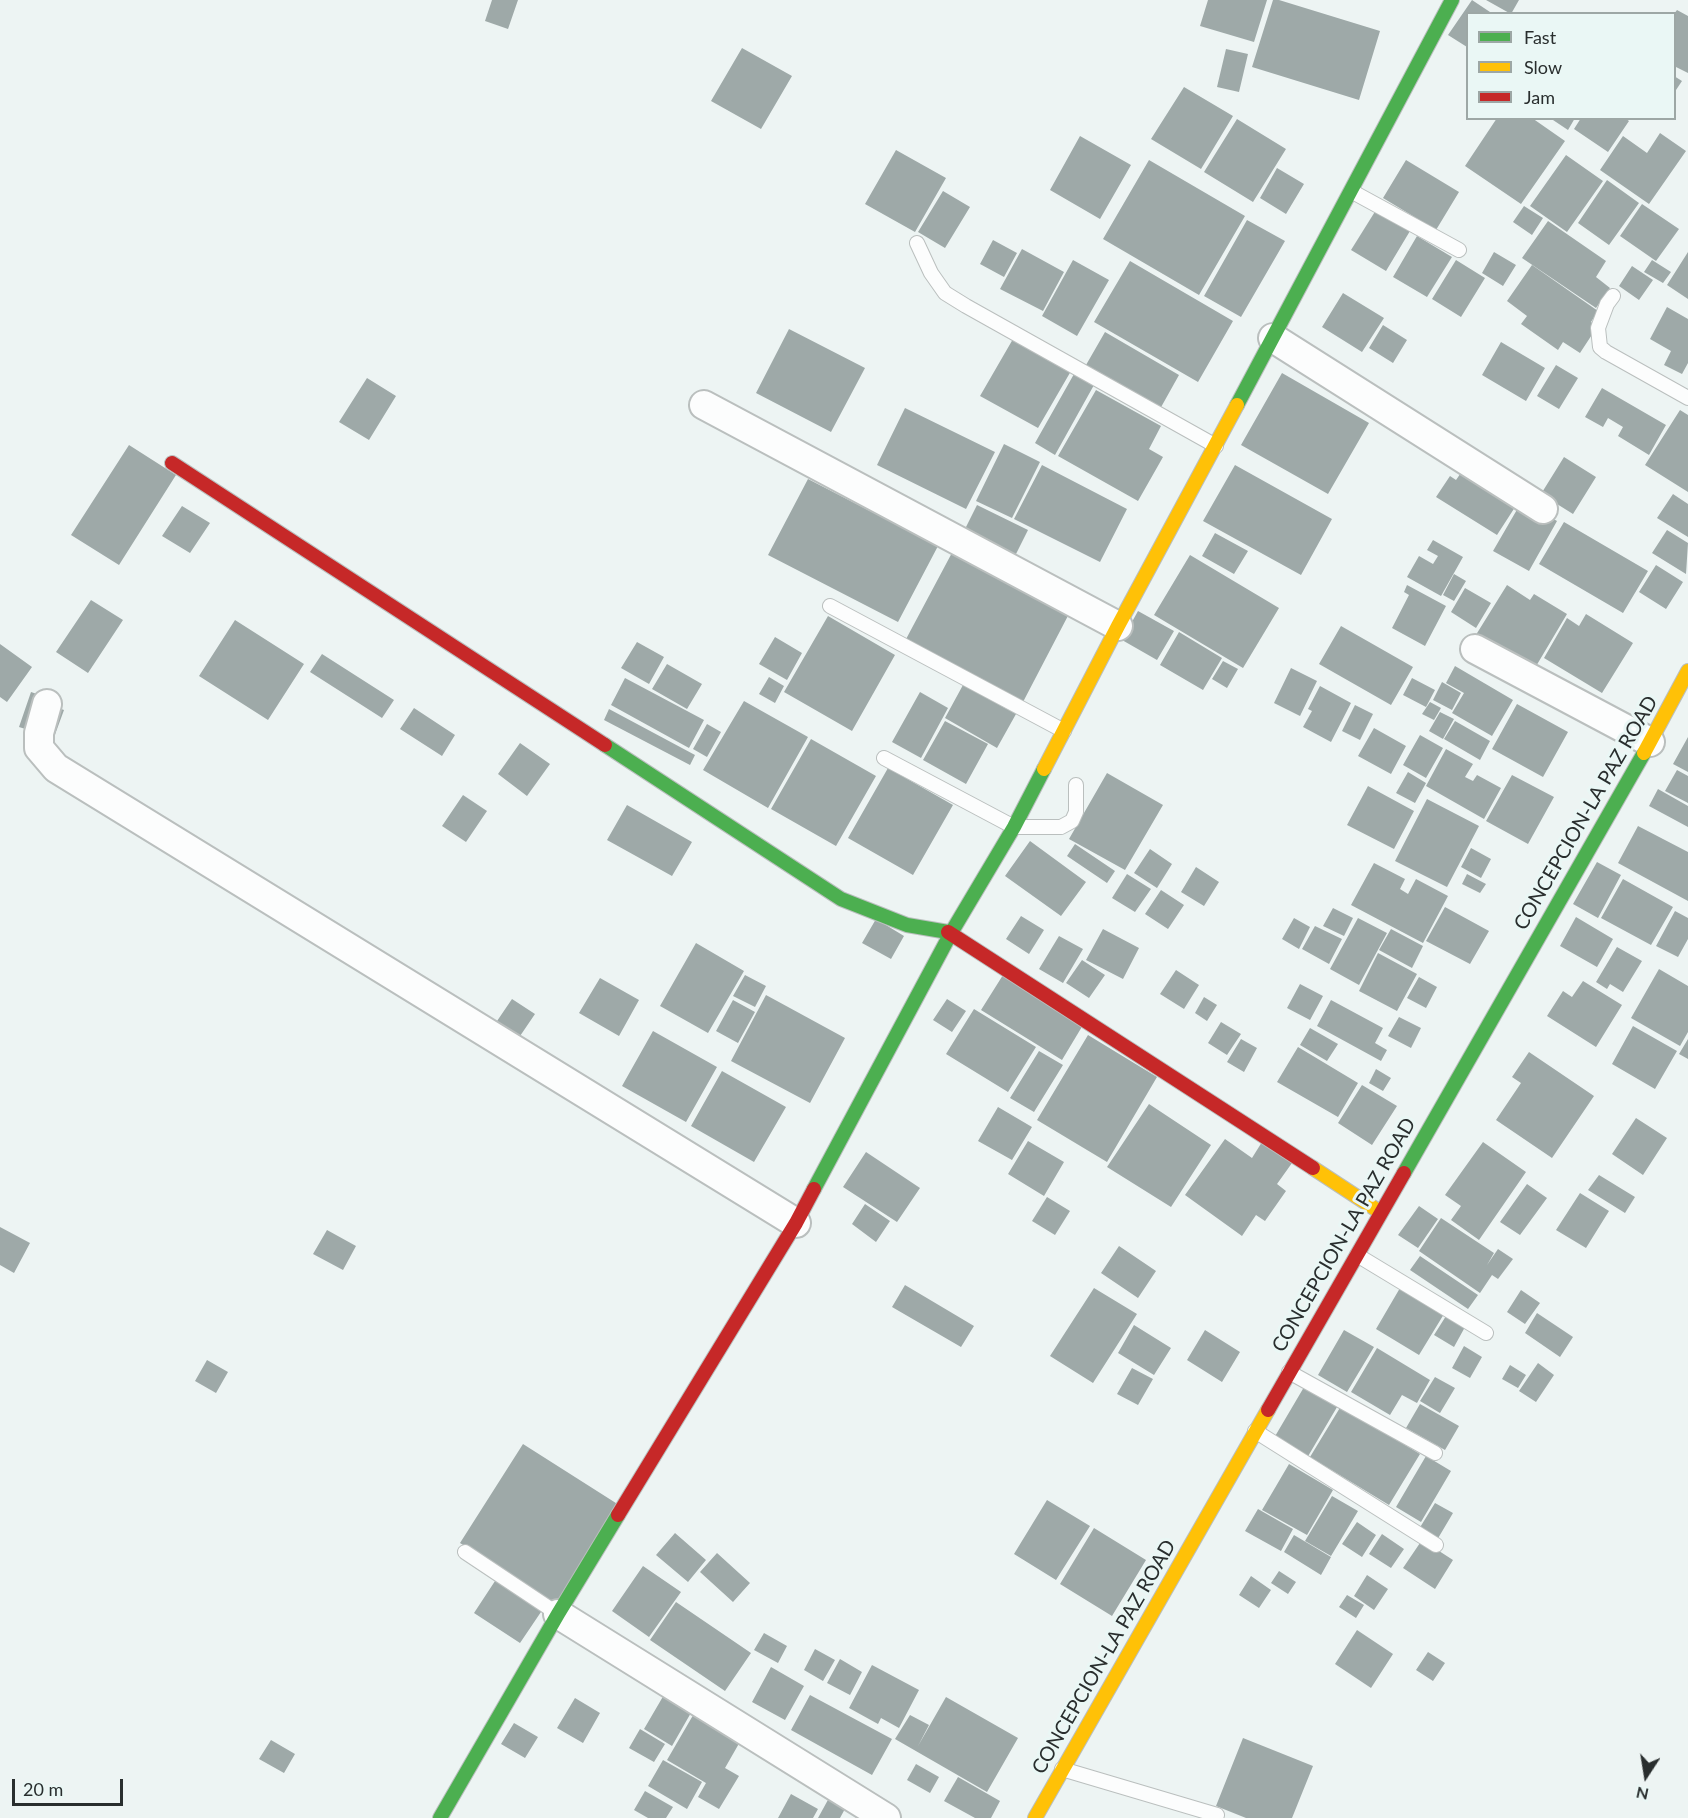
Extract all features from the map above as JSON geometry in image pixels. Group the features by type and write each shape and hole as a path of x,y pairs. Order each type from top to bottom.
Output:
{"street":[{"path":"440,1818 558,1614 795,1223 951,933 1014,827 1118,626 1452,0"},
{"path":"1273,338 1543,509"},
{"path":"704,405 1118,626"},
{"path":"172,463 841,899 907,925 951,933 1380,1212"},
{"path":"1475,649 1650,742"},
{"name":"CONCEPCION-LA PAZ ROAD","path":"1035,1818 1355,1254 1650,742 1688,671"},
{"path":"47,704 39,732 39,748 56,768 795,1223"},
{"path":"558,1614 886,1818"}],"lane":[{"path":"1351,191 1459,250"},
{"path":"916,243 945,292 959,302 1216,446"},
{"path":"1613,296 1604,310 1598,328 1600,347 1688,398"},
{"path":"830,606 1064,731"},
{"path":"884,758 1014,827 1061,827 1072,821 1076,812 1076,785"},
{"path":"1355,1254 1486,1333"},
{"path":"1289,1372 1435,1453"},
{"path":"1255,1431 1436,1545"},
{"path":"465,1552 558,1614"},
{"path":"1062,1769 1217,1815"}],"building":[{"path":"492,0 518,0 508,29 485,21"},
{"path":"1208,0 1267,0 1254,42 1200,26"},
{"path":"1273,0 1380,31 1359,100 1252,67"},
{"path":"1472,0 1490,12 1466,12 1466,46 1448,35"},
{"path":"1486,0 1519,0 1512,12 1507,12"},
{"path":"1677,10 1688,16 1688,73 1676,67"},
{"path":"742,48 792,76 761,129 711,101"},
{"path":"1226,49 1248,54 1239,92 1217,87"},
{"path":"1676,77 1682,81 1676,90"},
{"path":"1184,87 1233,116 1201,169 1151,139"},
{"path":"1237,119 1286,149 1253,202 1204,172"},
{"path":"1496,120 1535,120 1565,141 1521,204 1465,166"},
{"path":"1553,120 1574,120 1568,130"},
{"path":"1580,120 1629,121 1608,152 1574,129"},
{"path":"1660,133 1686,151 1649,204 1600,170 1623,136 1647,153"},
{"path":"1080,136 1131,165 1100,219 1050,190"},
{"path":"896,150 946,178 915,232 865,204"},
{"path":"1566,155 1603,181 1567,232 1530,206"},
{"path":"1149,160 1245,216 1199,295 1103,239"},
{"path":"1406,160 1459,192 1436,230 1383,198"},
{"path":"1277,168 1304,184 1286,214 1260,198"},
{"path":"1607,180 1639,203 1609,245 1578,223"},
{"path":"943,191 970,207 945,248 918,232"},
{"path":"1642,204 1679,229 1656,261 1620,236"},
{"path":"1524,206 1543,218 1532,235 1513,222"},
{"path":"1376,210 1410,231 1386,271 1351,250"},
{"path":"1247,220 1285,241 1241,317 1204,296"},
{"path":"1548,221 1606,261 1596,277 1610,288 1596,308 1522,258"},
{"path":"1417,236 1452,257 1427,297 1393,277"},
{"path":"993,240 1017,253 1004,277 980,264"},
{"path":"1022,249 1064,272 1043,311 1000,289"},
{"path":"1494,252 1516,265 1503,286 1482,273"},
{"path":"1688,252 1688,299 1667,285"},
{"path":"1073,260 1109,280 1077,336 1042,316"},
{"path":"1456,260 1485,278 1461,317 1432,299"},
{"path":"1652,260 1671,272 1663,283 1644,272"},
{"path":"1130,261 1233,321 1198,382 1094,322"},
{"path":"1532,265 1598,311 1591,322 1597,327 1580,353 1563,342 1558,350 1521,324 1527,316 1507,301"},
{"path":"1632,266 1653,280 1639,300 1619,286"},
{"path":"1343,293 1384,318 1362,352 1322,327"},
{"path":"1667,307 1688,319 1688,363 1682,374 1664,365 1671,351 1650,339"},
{"path":"1383,325 1407,340 1393,363 1369,348"},
{"path":"789,329 865,368 831,432 756,393"},
{"path":"1105,332 1179,375 1160,409 1086,365"},
{"path":"1013,339 1071,371 1038,428 980,396"},
{"path":"1501,342 1545,368 1526,401 1482,375"},
{"path":"1556,365 1578,378 1559,409 1537,396"},
{"path":"1282,373 1369,423 1328,494 1241,445"},
{"path":"1074,374 1094,385 1055,455 1035,443"},
{"path":"367,378 396,396 369,440 339,422"},
{"path":"1602,388 1666,425 1649,455 1618,436 1623,427 1608,418 1603,427 1585,417"},
{"path":"1096,390 1161,426 1149,449 1163,457 1138,501 1058,456"},
{"path":"905,408 995,452 966,509 877,465"},
{"path":"1680,410 1688,415 1688,492 1645,465"},
{"path":"1004,444 1040,462 1012,518 976,501"},
{"path":"129,445 176,475 119,565 71,535"},
{"path":"1564,457 1596,477 1573,514 1541,494"},
{"path":"1042,465 1127,509 1100,562 1014,519"},
{"path":"1235,465 1332,519 1301,575 1203,521"},
{"path":"1465,467 1519,501 1497,535 1436,497 1450,476 1456,480"},
{"path":"808,479 938,546 898,622 768,555"},
{"path":"1673,494 1688,504 1688,537 1657,518"},
{"path":"1522,501 1557,521 1529,571 1493,551"},
{"path":"977,505 1028,530 1015,556 964,531"},
{"path":"182,506 210,523 190,553 162,536"},
{"path":"1564,522 1648,571 1623,613 1539,564"},
{"path":"1667,530 1688,543 1686,574 1652,553"},
{"path":"1215,533 1248,551 1234,574 1202,556"},
{"path":"1433,540 1463,557 1441,596 1407,577 1419,556 1433,564 1438,556 1427,550"},
{"path":"954,549 1071,610 1023,702 905,641"},
{"path":"1190,555 1279,608 1243,668 1154,615"},
{"path":"1656,565 1683,582 1666,609 1639,592"},
{"path":"1454,574 1466,581 1454,601 1443,595"},
{"path":"1407,585 1446,606 1425,646 1392,628 1409,595 1404,592"},
{"path":"1507,585 1530,600 1534,594 1567,614 1532,673 1474,638"},
{"path":"1465,588 1491,603 1476,628 1451,612"},
{"path":"91,600 123,620 88,673 56,652"},
{"path":"1138,611 1174,631 1157,660 1122,640"},
{"path":"1586,614 1633,643 1602,693 1544,658 1567,618 1579,626"},
{"path":"828,616 895,655 852,731 784,692"},
{"path":"235,620 304,664 268,720 199,676"},
{"path":"1341,626 1413,667 1391,705 1319,664"},
{"path":"1179,632 1222,658 1203,690 1160,665"},
{"path":"775,637 802,653 787,680 759,664"},
{"path":"637,642 664,657 649,684 621,668"},
{"path":"0,644 32,667 7,702 0,697"},
{"path":"322,654 394,700 382,718 310,672"},
{"path":"1223,661 1238,669 1227,688 1212,679"},
{"path":"667,664 702,684 687,709 652,689"},
{"path":"1455,666 1513,700 1492,736 1452,713 1464,693 1446,683"},
{"path":"1291,668 1317,681 1300,716 1274,703"},
{"path":"769,677 784,686 775,703 759,694"},
{"path":"625,678 704,720 689,748 611,705"},
{"path":"1412,678 1435,690 1426,707 1403,695"},
{"path":"1442,682 1461,693 1452,710 1433,700"},
{"path":"963,685 1016,714 997,748 945,718"},
{"path":"1320,686 1351,703 1331,742 1303,727 1312,711 1308,709"},
{"path":"31,692 46,697 35,732 19,727"},
{"path":"920,692 948,708 921,758 892,742"},
{"path":"744,701 808,737 768,808 703,770"},
{"path":"1430,702 1441,708 1434,720 1422,714"},
{"path":"1517,704 1568,732 1543,777 1492,749"},
{"path":"1355,705 1373,714 1360,740 1342,731"},
{"path":"53,706 64,710 53,740"},
{"path":"414,708 455,735 442,756 400,729"},
{"path":"609,709 695,755 690,765 604,720"},
{"path":"1440,712 1454,719 1443,739 1429,731"},
{"path":"945,721 988,744 966,784 923,760"},
{"path":"1455,721 1490,741 1480,760 1444,739"},
{"path":"707,724 721,732 707,757 693,749"},
{"path":"1374,728 1406,746 1391,774 1358,756"},
{"path":"1420,735 1443,748 1426,778 1403,765"},
{"path":"1688,737 1688,772 1673,764"},
{"path":"811,739 876,776 836,846 771,809"},
{"path":"520,743 550,764 527,796 498,774"},
{"path":"1446,749 1473,764 1465,777 1473,781 1477,775 1501,788 1484,819 1426,786"},
{"path":"888,768 953,805 913,875 848,838"},
{"path":"1677,770 1688,776 1688,803 1665,791"},
{"path":"1408,772 1426,783 1415,803 1396,793"},
{"path":"1107,773 1163,805 1125,870 1069,839"},
{"path":"1512,775 1554,797 1528,844 1486,821"},
{"path":"1368,786 1414,811 1394,849 1347,825"},
{"path":"1658,789 1688,806 1688,827 1649,806"},
{"path":"463,795 487,811 466,842 442,826"},
{"path":"1427,799 1479,826 1447,887 1395,861"},
{"path":"627,805 692,842 672,876 607,840"},
{"path":"1638,826 1688,852 1688,901 1618,863"},
{"path":"1030,841 1086,882 1061,916 1005,876"},
{"path":"1075,844 1115,871 1107,883 1067,856"},
{"path":"1471,848 1491,859 1481,878 1461,867"},
{"path":"1150,849 1172,864 1157,888 1134,873"},
{"path":"1597,862 1621,875 1598,918 1573,904"},
{"path":"1374,863 1405,879 1400,889 1408,894 1416,879 1448,896 1423,943 1351,905"},
{"path":"1196,867 1219,882 1204,906 1181,892"},
{"path":"1127,874 1151,889 1135,912 1112,898"},
{"path":"1467,874 1486,884 1480,893 1462,884"},
{"path":"1623,879 1673,907 1651,945 1601,918"},
{"path":"1161,890 1184,905 1168,929 1145,914"},
{"path":"1445,907 1489,931 1470,964 1426,941"},
{"path":"1333,908 1353,918 1344,936 1323,926"},
{"path":"1675,911 1688,918 1688,939 1678,957 1656,946"},
{"path":"1021,916 1044,930 1029,954 1006,939"},
{"path":"1576,917 1613,939 1597,967 1560,946"},
{"path":"1294,918 1310,927 1299,949 1282,939"},
{"path":"1358,918 1387,933 1359,985 1330,969"},
{"path":"876,919 904,936 891,959 862,943"},
{"path":"1315,926 1342,939 1329,964 1302,949"},
{"path":"1103,929 1139,948 1123,979 1086,960"},
{"path":"1391,929 1423,946 1412,968 1379,950"},
{"path":"1059,936 1083,949 1063,983 1039,969"},
{"path":"696,943 744,971 708,1033 660,1006"},
{"path":"1617,947 1642,961 1623,992 1610,984 1607,989 1596,982"},
{"path":"1378,953 1417,974 1397,1011 1359,991"},
{"path":"1082,960 1105,975 1089,998 1066,983"},
{"path":"1659,969 1688,986 1688,1032 1680,1046 1631,1018"},
{"path":"1176,970 1199,985 1184,1009 1160,994"},
{"path":"745,975 766,986 755,1007 733,996"},
{"path":"1003,975 1083,1025 1062,1060 981,1010"},
{"path":"1419,977 1437,987 1426,1008 1407,998"},
{"path":"600,978 639,1000 619,1036 579,1013"},
{"path":"1583,981 1622,1005 1596,1047 1547,1016 1563,991 1572,997"},
{"path":"1300,984 1323,996 1310,1020 1287,1008"},
{"path":"766,995 845,1038 810,1103 731,1061"},
{"path":"1204,997 1217,1005 1207,1021 1195,1013"},
{"path":"512,999 535,1014 518,1039 495,1024"},
{"path":"947,999 966,1011 952,1032 933,1020"},
{"path":"733,1000 755,1012 738,1043 716,1031"},
{"path":"1331,1000 1383,1028 1375,1043 1387,1050 1381,1061 1317,1026"},
{"path":"974,1009 1036,1047 1008,1092 946,1054"},
{"path":"1399,1017 1421,1028 1411,1048 1388,1036"},
{"path":"1221,1022 1241,1034 1227,1055 1208,1043"},
{"path":"1633,1026 1677,1051 1655,1089 1612,1064"},
{"path":"1310,1028 1338,1044 1327,1061 1300,1045"},
{"path":"653,1031 717,1067 686,1122 622,1086"},
{"path":"1088,1035 1157,1077 1107,1162 1037,1120"},
{"path":"1241,1039 1257,1048 1244,1072 1227,1062"},
{"path":"1688,1039 1688,1059 1679,1054"},
{"path":"1298,1047 1358,1083 1338,1117 1277,1082"},
{"path":"1039,1051 1063,1065 1034,1112 1010,1098"},
{"path":"1529,1052 1594,1096 1552,1158 1496,1120 1521,1083 1512,1077"},
{"path":"1376,1069 1391,1078 1383,1091 1369,1083"},
{"path":"722,1071 786,1107 754,1162 691,1126"},
{"path":"1362,1085 1397,1106 1372,1145 1338,1123"},
{"path":"1149,1104 1211,1145 1171,1207 1107,1167"},
{"path":"998,1107 1032,1127 1012,1160 978,1141"},
{"path":"1636,1118 1667,1138 1643,1175 1612,1154"},
{"path":"1225,1139 1252,1158 1262,1142 1292,1163 1277,1184 1286,1191 1265,1221 1256,1215 1242,1236 1185,1195"},
{"path":"1028,1141 1064,1162 1044,1196 1008,1174"},
{"path":"1483,1142 1526,1172 1479,1240 1451,1220 1461,1206 1445,1195"},
{"path":"866,1152 920,1188 897,1222 843,1187"},
{"path":"1599,1175 1635,1197 1625,1213 1588,1190"},
{"path":"1527,1184 1547,1198 1520,1235 1500,1222"},
{"path":"1580,1193 1609,1211 1586,1248 1556,1230"},
{"path":"1047,1197 1070,1211 1055,1235 1032,1221"},
{"path":"865,1204 890,1221 876,1242 852,1224"},
{"path":"1419,1206 1438,1219 1418,1248 1398,1235"},
{"path":"1441,1218 1494,1253 1487,1265 1498,1249 1513,1259 1498,1279 1492,1275 1480,1293 1419,1251"},
{"path":"0,1227 30,1243 14,1273 0,1265"},
{"path":"327,1230 356,1246 343,1270 313,1254"},
{"path":"1119,1246 1156,1271 1138,1298 1101,1273"},
{"path":"1420,1256 1478,1295 1468,1309 1410,1270"},
{"path":"905,1285 974,1326 961,1347 892,1307"},
{"path":"1094,1288 1137,1314 1093,1383 1050,1356"},
{"path":"1400,1288 1444,1314 1419,1355 1376,1329"},
{"path":"1521,1290 1540,1303 1525,1324 1507,1312"},
{"path":"1537,1313 1573,1337 1560,1357 1525,1333"},
{"path":"1446,1316 1465,1327 1454,1347 1434,1335"},
{"path":"1134,1325 1171,1348 1154,1375 1118,1353"},
{"path":"1205,1330 1240,1352 1222,1382 1187,1360"},
{"path":"1344,1330 1374,1347 1347,1392 1318,1375"},
{"path":"1464,1346 1482,1357 1470,1378 1452,1368"},
{"path":"1377,1348 1430,1380 1417,1403 1402,1395 1390,1415 1351,1392"},
{"path":"207,1360 228,1372 216,1393 195,1381"},
{"path":"1538,1363 1554,1375 1536,1402 1519,1391"},
{"path":"1510,1365 1526,1375 1518,1388 1502,1379"},
{"path":"1132,1368 1153,1379 1138,1405 1117,1394"},
{"path":"1435,1377 1455,1388 1440,1413 1420,1401"},
{"path":"1307,1382 1340,1402 1307,1458 1274,1438"},
{"path":"1420,1404 1459,1426 1445,1450 1406,1428"},
{"path":"1341,1406 1420,1454 1389,1505 1310,1457"},
{"path":"523,1444 619,1505 556,1604 460,1543"},
{"path":"1426,1456 1451,1471 1421,1522 1396,1507"},
{"path":"1289,1464 1333,1490 1307,1535 1262,1510"},
{"path":"1332,1496 1358,1511 1331,1556 1305,1541"},
{"path":"1047,1500 1090,1526 1056,1580 1014,1554"},
{"path":"1435,1503 1453,1513 1437,1540 1419,1529"},
{"path":"1258,1509 1293,1529 1281,1551 1245,1531"},
{"path":"1357,1522 1376,1535 1362,1557 1342,1544"},
{"path":"1094,1528 1146,1560 1112,1616 1060,1584"},
{"path":"675,1533 706,1560 688,1582 656,1555"},
{"path":"1382,1534 1404,1549 1391,1568 1369,1554"},
{"path":"1294,1535 1331,1557 1321,1575 1284,1552"},
{"path":"1422,1540 1453,1560 1435,1589 1403,1568"},
{"path":"717,1553 750,1583 733,1602 700,1572"},
{"path":"643,1566 681,1592 649,1637 612,1611"},
{"path":"1279,1571 1296,1582 1288,1594 1271,1583"},
{"path":"1367,1575 1388,1589 1374,1610 1354,1596"},
{"path":"1251,1576 1271,1590 1259,1608 1239,1595"},
{"path":"497,1578 543,1609 520,1643 474,1613"},
{"path":"1347,1595 1364,1605 1356,1618 1339,1607"},
{"path":"676,1602 751,1653 725,1691 650,1640"},
{"path":"1357,1630 1393,1654 1371,1688 1335,1664"},
{"path":"764,1633 787,1646 778,1663 754,1650"},
{"path":"815,1649 835,1660 823,1681 804,1670"},
{"path":"1428,1652 1445,1663 1433,1681 1416,1670"},
{"path":"840,1659 862,1672 850,1695 827,1683"},
{"path":"872,1665 919,1690 899,1728 881,1718 878,1724 849,1708"},
{"path":"771,1667 804,1686 785,1720 752,1702"},
{"path":"668,1688 696,1704 672,1746 644,1729"},
{"path":"810,1695 892,1739 872,1775 791,1730"},
{"path":"946,1697 1018,1738 987,1792 895,1739 910,1715 929,1725 918,1746"},
{"path":"575,1698 600,1713 583,1743 557,1728"},
{"path":"699,1705 745,1733 725,1768 739,1776 719,1809 698,1797 706,1783 667,1760"},
{"path":"514,1723 538,1737 525,1758 501,1744"},
{"path":"640,1729 665,1744 654,1762 629,1748"},
{"path":"1243,1738 1313,1766 1292,1818 1246,1818 1216,1806"},
{"path":"271,1740 295,1754 284,1773 259,1759"},
{"path":"663,1760 702,1782 687,1809 648,1786"},
{"path":"916,1764 939,1777 930,1793 907,1780"},
{"path":"958,1777 1000,1801 991,1818 975,1818 944,1801"},
{"path":"645,1791 673,1807 666,1818 648,1818 634,1810"},
{"path":"791,1794 818,1809 813,1818 778,1818"},
{"path":"829,1798 846,1807 840,1818 818,1818"}],"traffic: fast":[{"path":"1237,405 1452,0"},
{"path":"605,745 841,899 907,925 948,932"},
{"path":"1404,1173 1644,753"},
{"path":"814,1189 951,933 1014,827 1044,769"},
{"path":"440,1818 618,1515"}],"traffic: slow":[{"path":"1044,769 1237,405"},
{"path":"1644,753 1688,671"},
{"path":"1313,1168 1380,1212"},
{"path":"1035,1818 1268,1410"}],"traffic: jam":[{"path":"172,463 605,745"},
{"path":"948,932 1313,1168"},
{"path":"1268,1410 1404,1173"},
{"path":"618,1515 796,1223 814,1189"}]}
